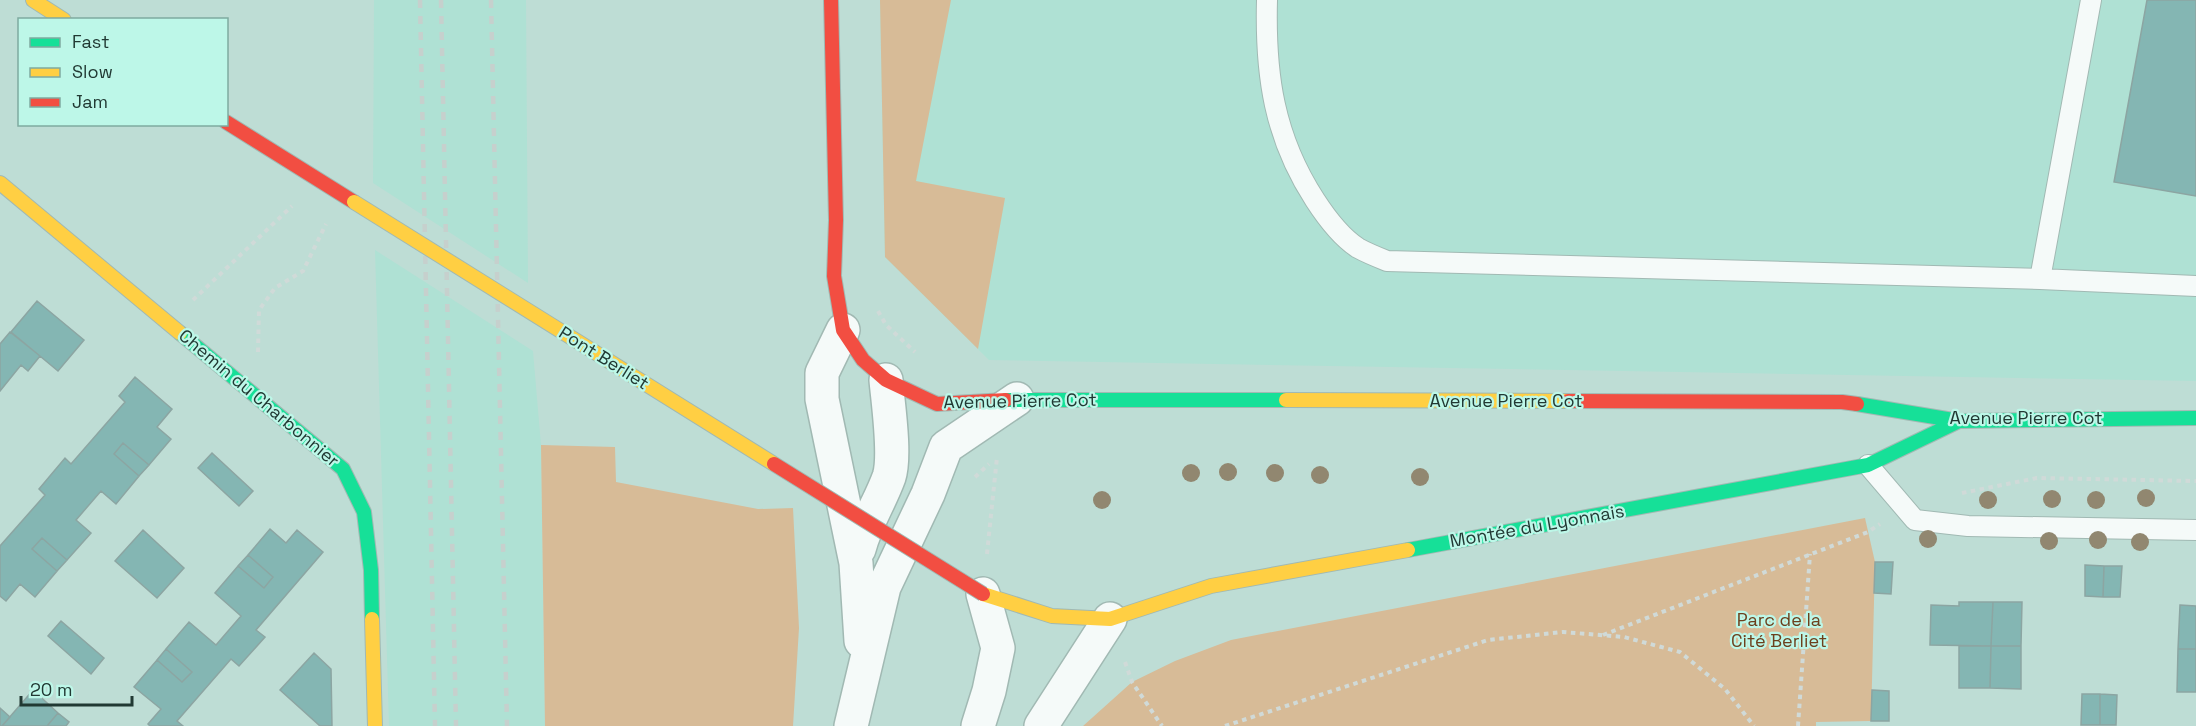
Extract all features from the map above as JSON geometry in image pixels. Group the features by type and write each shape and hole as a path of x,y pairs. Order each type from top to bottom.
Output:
{"street":[{"path":"33,0 61,18"},
{"path":"831,0 836,220 834,276 843,330 822,373 822,399 856,562 863,675"},
{"name":"Pont Berliet","path":"228,123 983,594"},
{"name":"Chemin du Charbonnier","path":"0,183 343,469 364,512 371,570 375,726"},
{"name":"Avenue Pierre Cot","path":"843,330 863,360 886,380 937,404 1017,399 1842,402 1959,421 2196,418"},
{"path":"856,562 864,530 890,475 891,423 886,380"},
{"path":"851,726 884,587 928,494 946,447 1017,399"},
{"name":"Montée du Lyonnais","path":"983,594 1052,616 1110,619 1211,586 1868,465 1959,421"},
{"path":"978,726 989,691 998,648 983,594"},
{"path":"1041,726 1110,619"}],"lane":[{"path":"1268,0 1266,52 1277,115 1296,170 1326,217 1356,247 1387,261 2040,279 2196,286"},
{"path":"2040,279 2091,0"},
{"path":"1868,465 1915,520 1968,526 2196,530"}],"path":[{"path":"168,323 320,180"},
{"path":"252,393 260,342 260,310 275,288 303,271 326,223 360,206"},
{"path":"983,594 998,455"},
{"path":"1958,493 1967,494 2037,478 2196,481"},
{"path":"1603,636 1868,532 1905,508"},
{"path":"1798,726 1810,554"},
{"path":"1225,726 1488,640 1563,632 1624,637 1680,652 1725,689 1754,726"},
{"path":"1132,681 1162,726"}],"shaded area":[{"path":"374,0 526,0 528,283 373,183"},
{"path":"880,0 2196,0 2196,381 989,360 885,257"},
{"path":"375,250 533,351 541,445 545,726 389,726"}],"green space":[{"path":"880,0 951,0 916,181 1005,198 978,349 885,257"},
{"path":"541,445 615,447 616,482 758,509 793,508 799,628 793,726 545,726"},
{"name":"Parc de la Cité Berliet","path":"1865,518 1875,562 1871,721 1816,722 1816,726 1083,726 1132,682 1175,661 1231,640"}],"building":[{"path":"2147,0 2196,0 2196,196 2114,182"},
{"path":"37,301 84,340 58,371 11,332"},
{"path":"10,332 40,356 28,371 21,365 0,391 0,344"},
{"path":"135,377 172,409 157,427 171,439 149,465 123,443 114,454 139,476 116,504 101,491 76,520 91,533 67,560 42,538 32,549 57,571 35,597 20,584 6,601 0,596 0,546 45,495 39,489 65,458 71,464 125,402 119,396"},
{"path":"123,443 149,465 139,476 114,454"},
{"path":"212,453 253,491 239,506 198,468"},
{"path":"270,529 286,543 297,530 323,552 256,630 265,637 239,666 231,659 177,721 183,726 150,726 148,724 161,709 134,687 157,660 182,682 192,672 166,649 189,622 216,645 241,616 215,593 238,566 264,588 273,577 248,555"},
{"path":"143,530 184,568 157,598 115,561"},
{"path":"42,538 67,560 57,571 32,549"},
{"path":"248,555 273,577 264,588 238,566"},
{"path":"1875,562 1893,562 1891,594 1874,593"},
{"path":"2085,565 2104,566 2103,597 2085,596"},
{"path":"2104,566 2122,566 2120,597 2103,597"},
{"path":"1959,602 1993,602 1991,646 1930,645 1931,605 1959,606"},
{"path":"1993,602 2022,602 2021,646 1991,646"},
{"path":"2180,605 2196,606 2196,649 2178,649"},
{"path":"61,621 104,658 91,674 48,636"},
{"path":"1959,646 1991,646 1990,688 1959,688"},
{"path":"1991,646 2021,646 2021,689 1990,688"},
{"path":"166,649 192,672 182,682 157,660"},
{"path":"2178,649 2196,649 2196,692 2177,692"},
{"path":"314,653 331,669 332,726 320,726 280,690"},
{"path":"33,690 58,713 47,726 2,726"},
{"path":"1872,690 1889,691 1889,721 1871,721"},
{"path":"2082,694 2100,694 2100,725 2081,725"},
{"path":"2100,694 2117,695 2116,725 2100,725"},
{"path":"0,708 10,717 2,726 0,726"},
{"path":"58,713 69,722 66,726 47,726"}],"railway":[{"path":"420,0 435,726"},
{"path":"441,0 456,726"},
{"path":"491,0 507,726"}],"traffic: fast":[{"path":"180,333 343,469 364,512 371,570 372,619"},
{"path":"1006,400 1286,400"},
{"path":"1857,404 1959,421 2196,418"},
{"path":"1408,550 1868,465 1959,421"}],"traffic: slow":[{"path":"33,0 61,18"},
{"path":"0,183 180,333"},
{"path":"354,202 774,464"},
{"path":"1286,400 1568,401"},
{"path":"983,594 1052,616 1110,619 1211,586 1408,550"},
{"path":"372,619 375,726"}],"traffic: jam":[{"path":"831,0 836,220 834,276 843,330 863,360 886,380 937,404 1006,400"},
{"path":"228,123 354,202"},
{"path":"1568,401 1842,402 1857,404"},
{"path":"774,464 983,594"}]}
